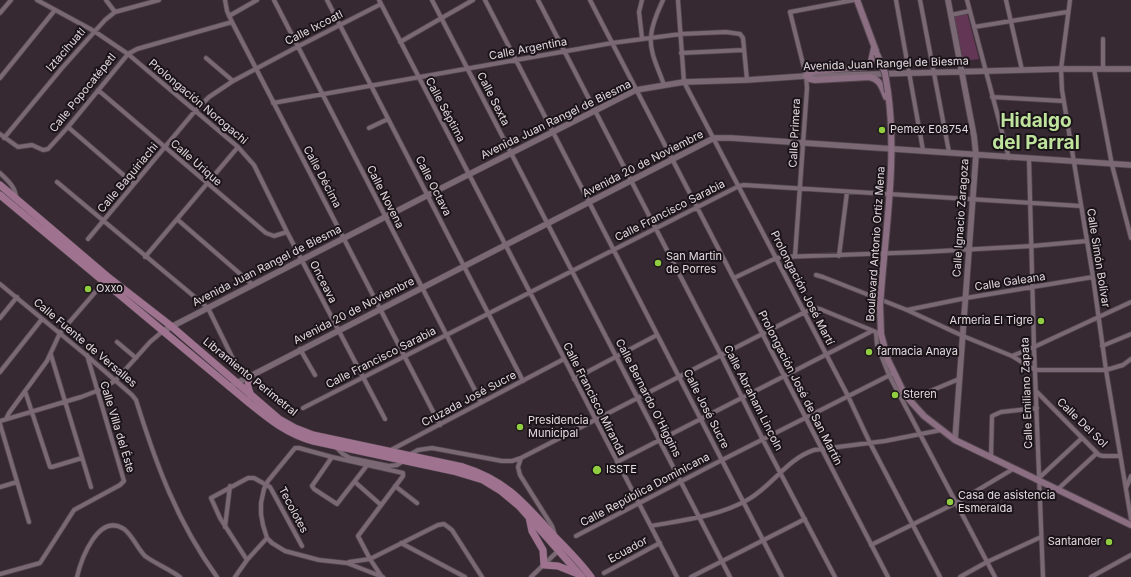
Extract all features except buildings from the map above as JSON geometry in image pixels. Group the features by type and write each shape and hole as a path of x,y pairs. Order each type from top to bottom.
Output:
{"main road":[{"name":"Boulevard Antonio Ortiz Mena","path":"856,0 884,73 890,106 892,149 880,305 876,333 883,346 891,374 905,395 924,416 955,440 1131,525"},
{"path":"874,48 871,62 865,67 814,71 806,76 815,80 874,78 882,85 890,106"},
{"name":"Libramiento Perimetral","path":"0,185 3,197 106,280 171,326 233,385 282,428 303,438 336,446 382,456 406,458 463,467 494,479 518,497 556,537 561,548 581,576"},
{"name":"Libramiento Perimetral","path":"3,197 16,198 163,331 280,419 302,432 390,450 406,458 483,480 510,498 591,577"},
{"path":"249,376 248,387 251,396"},
{"path":"529,516 532,531 543,550 544,565 558,566 581,576"}],"street":[{"path":"0,13 11,0"},
{"name":"Prolongación Norogachi","path":"37,0 94,31 128,54 238,147 254,165 301,260"},
{"path":"106,0 115,12"},
{"name":"Iztacihuatl","path":"4,138 94,31 115,12 159,0"},
{"name":"Calle Décima","path":"226,0 226,8 232,22 440,425"},
{"path":"229,16 257,0"},
{"name":"Calle Novena","path":"274,0 481,402"},
{"name":"Calle Octava","path":"327,0 523,381"},
{"name":"Calle Sexta","path":"432,0 572,271"},
{"path":"400,42 473,0"},
{"name":"Calle José Sucre","path":"485,0 782,577"},
{"name":"Calle Abraham Lincoln","path":"538,0 632,180 763,440 835,577"},
{"name":"Prolongación José de San Martín","path":"590,0 888,577"},
{"path":"642,0 639,12 642,38"},
{"path":"663,0 650,37 653,52 664,85"},
{"name":"Prolongación José Martí","path":"678,0 684,82 805,312 870,443 940,577"},
{"name":"Calle Primera","path":"795,256 804,143 806,76 790,12 856,0"},
{"path":"896,0 924,150"},
{"path":"920,0 949,152"},
{"name":"Calle Ignacio Zaragoza","path":"948,0 974,136 976,155 955,440"},
{"path":"967,0 1009,158"},
{"path":"1006,0 1022,70"},
{"name":"Calle Simón Bolívar","path":"1070,0 1067,12 1061,69 1063,101 1093,277 1102,346 1120,456 1129,498 1131,519"},
{"name":"Calle Ixcoatl","path":"256,69 340,25 380,2"},
{"name":"Calle Séptima","path":"380,2 530,292"},
{"path":"0,78 56,10"},
{"path":"951,15 970,11"},
{"path":"974,27 1067,12"},
{"name":"Calle Popocatépetl","path":"4,138 20,147 32,145 46,150 68,127 128,54 137,49 232,22"},
{"name":"Calle Argentina","path":"273,103 516,61 564,51 642,38 681,34 726,32 738,33 743,37 747,80"},
{"path":"1103,39 1104,69"},
{"path":"681,53 744,50"},
{"path":"206,58 233,81"},
{"name":"Calle Baquiriachi","path":"88,239 195,111 215,92 256,69"},
{"path":"1094,69 1112,165 1131,238"},
{"name":"Avenida Juan Rangel de Biesma","path":"163,331 428,194 636,90 684,82 806,76 985,70 1131,69"},
{"name":"Calle Urique","path":"98,90 266,234 274,236 287,232"},
{"path":"992,97 1063,101"},
{"path":"369,128 388,119"},
{"path":"68,127 134,184"},
{"path":"0,134 4,138"},
{"name":"Avenida 20 de Noviembre","path":"233,385 300,349 590,203 714,138 924,150 1009,158 1131,166"},
{"path":"145,257 178,220 238,147"},
{"name":"Calle Emiliano Zapata","path":"1029,159 1034,348 1043,577"},
{"path":"0,173 13,187 16,193 16,198"},
{"path":"57,182 145,257 208,308 236,365 240,370 249,376"},
{"name":"Calle Francisco Sarabia","path":"303,408 739,186 800,188 889,195 1081,206"},
{"path":"839,256 847,192"},
{"path":"178,220 253,285"},
{"path":"734,278 776,258 795,256 884,254 1032,246 1087,241"},
{"name":"Onceava","path":"301,260 385,419"},
{"name":"Calle Bernardo O'Higgins","path":"572,271 730,577"},
{"path":"816,275 907,310 963,336 1012,356 1035,370 1106,370 1123,365 1131,359"},
{"name":"Calle Galeana","path":"907,310 966,298 1093,277"},
{"path":"6,419 50,355 60,333 106,280"},
{"name":"Calle Fuente de Versalles","path":"0,284 116,380 134,398 162,478 190,536 217,577"},
{"name":"Calle Francisco Miranda","path":"530,292 595,421 677,577"},
{"path":"0,318 17,297"},
{"path":"1012,356 1034,348 1131,302"},
{"path":"382,577 347,563 319,560 285,551 267,538 261,514 261,503 266,484 296,448 332,457 388,466 397,465 418,450 432,448 502,461 512,461 521,458 595,421 678,376 814,308 820,309 876,333"},
{"path":"0,372 42,319"},
{"path":"0,421 97,392 116,380 155,336 163,331"},
{"path":"617,462 826,354 876,333"},
{"path":"1102,346 1131,334"},
{"path":"574,379 657,335"},
{"path":"117,342 136,358"},
{"path":"300,349 314,375"},
{"path":"50,355 91,488"},
{"name":"Calle Villa del Éste","path":"0,574 40,563 74,510 120,485 124,481 86,355"},
{"name":"Cruzada José Sucre","path":"382,456 390,450 440,425 481,402 564,360"},
{"path":"891,374 919,434 995,577"},
{"name":"Calle República Dominicana","path":"576,536 891,374"},
{"path":"909,400 959,379"},
{"path":"25,391 49,466 51,467 82,458"},
{"name":"Calle Del Sol","path":"1036,392 1097,453 1103,456 1120,456"},
{"path":"991,458 991,418 993,414 1037,408"},
{"path":"0,424 29,522"},
{"path":"651,526 699,518 743,502 758,493 780,472 807,452 870,443 941,430"},
{"path":"1039,480 1082,438"},
{"path":"336,446 347,456 403,474 358,536 370,559 382,577"},
{"path":"1057,490 1097,453"},
{"path":"332,457 312,486 314,489 338,504 369,463"},
{"path":"521,458 518,467 520,475 552,526 556,537"},
{"path":"871,545 956,503 1013,469"},
{"path":"1126,488 1131,476"},
{"path":"247,560 225,527 211,498 230,486 248,478 254,478 266,484"},
{"path":"0,486 17,482"},
{"path":"355,482 381,505"},
{"name":"Tecolotes","path":"266,484 273,491 302,546"},
{"path":"225,527 230,486"},
{"path":"395,486 417,503"},
{"path":"691,577 721,560 805,519"},
{"path":"347,563 370,559 438,525 446,524 452,530 482,577"},
{"path":"77,576 83,557 94,537 108,527 115,526 128,532 144,555 180,577"},
{"path":"960,577 987,562 1041,537"},
{"path":"235,577 247,560 267,538"},
{"path":"401,543 465,577"},
{"name":"Ecuador","path":"604,573 660,543"},
{"path":"531,577 561,548"},
{"path":"1091,577 1131,555"}],"shaded area":[{"path":"967,13 979,59 963,61 954,16"}],"place":[{"name":"Pemex E08754","path":"882,130"},
{"name":"San Martin de Porres","path":"658,263"},
{"name":"Oxxo","path":"88,289"},
{"name":"Armeria El Tigre","path":"1041,321"},
{"name":"farmacia Anaya","path":"869,352"},
{"name":"Steren","path":"895,395"},
{"name":"Presidencia Municipal","path":"520,427"},
{"name":"ISSTE","path":"597,470"},
{"name":"Casa de asistencia Esmeralda","path":"950,502"},
{"name":"Santander","path":"1109,542"}],"district":[{"name":"Hidalgo del Parral","path":"1036,132"}]}
